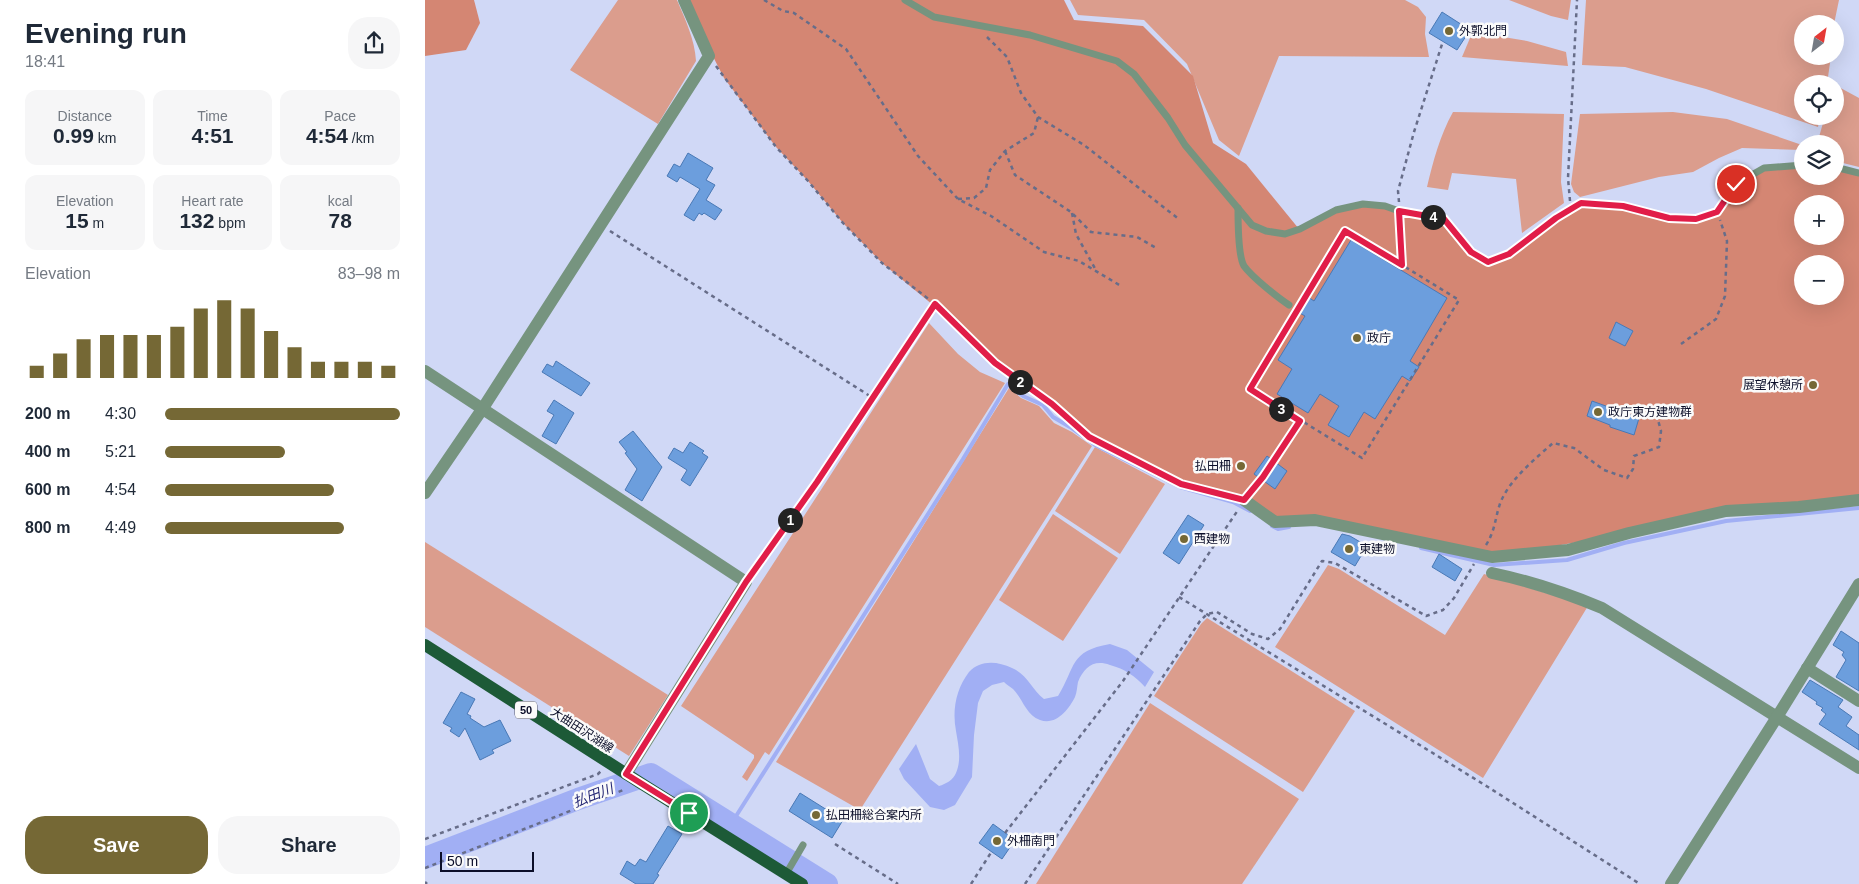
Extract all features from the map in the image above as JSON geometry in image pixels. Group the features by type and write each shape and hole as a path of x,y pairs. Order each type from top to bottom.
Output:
{"main road":[{"name":"大曲田沢湖線","path":"425,645 639,783 802,884"}],"street":[{"path":"425,493 483,408 709,56 684,0"},
{"path":"425,371 746,582 626,774"},
{"path":"1244,500 1275,522 1315,520 1492,557 1568,550 1629,533 1726,511 1799,507 1859,500"},
{"path":"1492,572 1566,593 1602,608 1859,768"},
{"path":"1671,884 1859,584"},
{"path":"1807,668 1859,701"}],"lane":[{"path":"905,0 934,17 1030,35 1117,62 1134,74 1168,118 1185,145 1252,225 1266,231 1285,234 1300,229 1336,210 1363,204 1376,204 1399,211 1444,219 1471,252 1488,262 1509,254 1533,234 1581,203 1623,206 1669,218 1696,219 1717,212 1736,184 1764,168 1794,166"},
{"path":"1844,169 1859,173"},
{"path":"1237,207 1238,236 1243,265 1276,296 1289,305"},
{"path":"786,874 803,846"}],"path":[{"path":"764,0 783,11 794,13 846,49 918,156 958,199 991,216 1045,252 1079,261 1121,286"},
{"path":"1573,207 1568,193 1568,178 1577,0"},
{"path":"987,37 1007,57 1021,93 1038,117 1084,145 1180,220"},
{"path":"1402,265 1398,190 1443,41"},
{"path":"709,56 776,148 808,181 843,223 882,263 935,304 995,363 1052,404 1089,437 1181,484 1244,500"},
{"path":"958,199 974,198 985,188 990,170 1005,151 1033,133 1038,117"},
{"path":"1005,151 1015,175 1071,212 1091,232 1137,237 1158,249"},
{"path":"1071,212 1076,234 1097,272"},
{"path":"1681,344 1716,319 1725,296 1727,241 1717,212"},
{"path":"601,224 873,398"},
{"path":"1345,231 1459,300 1362,458 1300,421 1250,389 1345,231"},
{"path":"746,582 817,482 935,304"},
{"path":"1480,554 1493,534 1502,498 1529,464 1553,443 1575,448 1604,470 1627,478 1633,469 1634,456 1659,448 1661,431 1658,420"},
{"path":"1005,833 1123,681 1244,500 1263,477 1300,421"},
{"path":"1025,884 1200,621 1207,614 1217,612 1252,634 1268,639 1280,629 1321,561 1335,563 1426,616 1443,610 1454,598 1471,569"},
{"path":"1179,597 1488,787 1640,884"},
{"path":"425,839 598,774 608,762"},
{"path":"425,868 639,783"},
{"path":"835,844 898,884"},
{"path":"971,884 991,851"}],"shaded area":[{"path":"425,0 474,0 480,23 466,50 425,56"},
{"path":"618,0 677,0 692,37 696,61 658,124 570,70"},
{"path":"684,0 1064,0 1074,20 1143,26 1193,76 1213,143 1246,164 1299,229 1336,210 1363,204 1444,219 1471,252 1488,262 1509,254 1581,203 1623,206 1669,218 1696,219 1717,212 1736,184 1764,168 1794,166 1794,185 1844,185 1844,169 1859,173 1859,500 1726,511 1629,533 1492,557 1315,520 1275,522 1244,500 1181,484 1089,437 1052,404 995,363 950,319 882,263 843,223 808,181 776,147 724,78"},
{"path":"1070,0 1405,0 1418,7 1426,17 1425,34 1429,57 1279,56 1239,156 1219,140 1187,64 1144,20 1078,15"},
{"path":"1509,0 1571,0 1568,20 1551,16"},
{"path":"1586,0 1839,0 1836,15 1794,15 1794,65 1830,65 1828,75 1794,75 1794,119 1706,89 1625,67 1582,65"},
{"path":"1485,34 1527,41 1566,52 1568,66 1462,57 1470,38"},
{"path":"1844,90 1859,98 1859,167 1844,163 1844,135 1820,135 1822,125 1844,125"},
{"path":"1453,112 1564,114 1561,182 1564,203 1522,233 1516,179 1452,173 1448,190 1427,187 1434,158"},
{"path":"1673,112 1727,119 1794,142 1794,150 1742,148 1693,172 1659,177 1580,197 1574,192 1571,184 1580,114"},
{"path":"929,323 958,354 980,372 1005,383 769,755 765,752 747,781 742,777 754,755 681,706"},
{"path":"1009,388 1021,398 1039,406 1054,423 1072,432 1092,446 860,810 776,762"},
{"path":"1095,447 1165,484 1120,554 1055,511"},
{"path":"1053,514 1118,558 1063,641 999,600"},
{"path":"425,542 668,695 629,756 425,627"},
{"path":"1328,565 1339,569 1445,635 1484,574 1588,606 1483,778 1275,647"},
{"path":"1207,618 1355,711 1303,792 1154,696 1201,624"},
{"path":"1150,703 1299,799 1242,884 1036,884"}],"water":[{"path":"1110,644 1127,650 1154,672 1145,687 1125,671 1104,663 1094,664 1087,668 1080,677 1075,697 1066,711 1057,719 1046,721 1035,718 1013,689 1004,682 992,685 983,691 978,703 972,777 955,805 944,810 930,807 904,779 899,769 916,744 930,779 939,786 949,781 955,775 959,757 955,723 956,700 961,685 973,668 978,665 995,663 1012,668 1022,674 1044,699 1058,696 1080,656 1097,647"}],"building":[{"name":"外郭北門","path":"1442,12 1470,30 1457,50 1429,33"},
{"path":"688,153 713,168 706,180 715,185 706,200 722,210 715,220 704,213 702,215 699,213 694,221 684,215 700,189 680,177 677,182 667,176 674,164 680,167"},
{"name":"政庁","path":"1351,240 1447,298 1410,361 1419,367 1410,381 1402,376 1375,419 1364,412 1349,437 1328,425 1339,406 1320,394 1308,413 1277,394 1292,369 1278,360 1305,316 1296,311 1305,295 1314,301"},
{"path":"1616,322 1633,331 1625,346 1609,338"},
{"path":"556,361 590,383 581,396 542,372 547,364 553,367"},
{"path":"554,400 574,413 556,444 542,436 554,415 547,411"},
{"path":"1592,401 1639,418 1634,435 1610,427 1610,425 1587,416"},
{"path":"633,431 662,467 642,501 625,490 637,469 619,442"},
{"path":"690,442 704,451 702,453 708,457 690,486 681,480 687,470 668,458 674,448 683,453"},
{"path":"1267,456 1287,471 1275,489 1254,474"},
{"name":"西建物","path":"1188,515 1204,525 1179,564 1163,553"},
{"name":"東建物","path":"1342,534 1350,536 1367,546 1355,566 1331,552"},
{"path":"1439,554 1462,569 1455,581 1432,567"},
{"path":"1841,631 1859,643 1859,691 1836,677 1846,660 1842,655 1844,652 1833,645"},
{"path":"1810,680 1843,700 1838,707 1852,717 1846,726 1859,735 1859,750 1819,724 1826,714 1821,710 1823,708 1802,692"},
{"path":"461,692 475,699 467,714 471,716 470,718 484,727 500,720 511,741 492,750 494,753 480,760 465,728 459,737 450,731 452,728 443,723"},
{"name":"払田柵総合案内所","path":"800,793 843,820 832,838 789,811"},
{"name":"外柵南門","path":"993,824 1015,840 1002,859 979,843"},
{"path":"668,826 682,834 657,874 659,875 653,884 636,884 620,874 627,861 635,866 640,859 646,862"}],"waterway":[{"path":"731,824 963,459 1008,384 1023,396 1043,405 1053,417 1095,445 1180,487 1233,502 1250,511"},
{"path":"1421,548 1494,565 1567,560 1624,543 1726,521 1859,508"},
{"path":"1272,526 1278,529 1289,527"},
{"name":"払田川","path":"425,858 578,799 651,774 827,884"}],"place":[{"name":"外郭北門","path":"1449,31"},
{"name":"政庁","path":"1357,338"},
{"name":"展望休憩所","path":"1813,385"},
{"name":"政庁東方建物群","path":"1598,412"},
{"name":"払田柵","path":"1241,466"},
{"name":"西建物","path":"1184,539"},
{"name":"東建物","path":"1349,549"},
{"name":"払田柵総合案内所","path":"816,815"},
{"name":"外柵南門","path":"997,841"}],"route":[{"path":"689,813 626,774 746,582 817,482 935,304 995,363 1052,404 1089,437 1181,484 1244,500 1263,477 1300,421 1250,389 1345,231 1402,265 1399,211 1444,219 1471,252 1488,262 1509,254 1533,234 1581,203 1623,206 1669,218 1696,219 1717,212 1736,184"}]}
